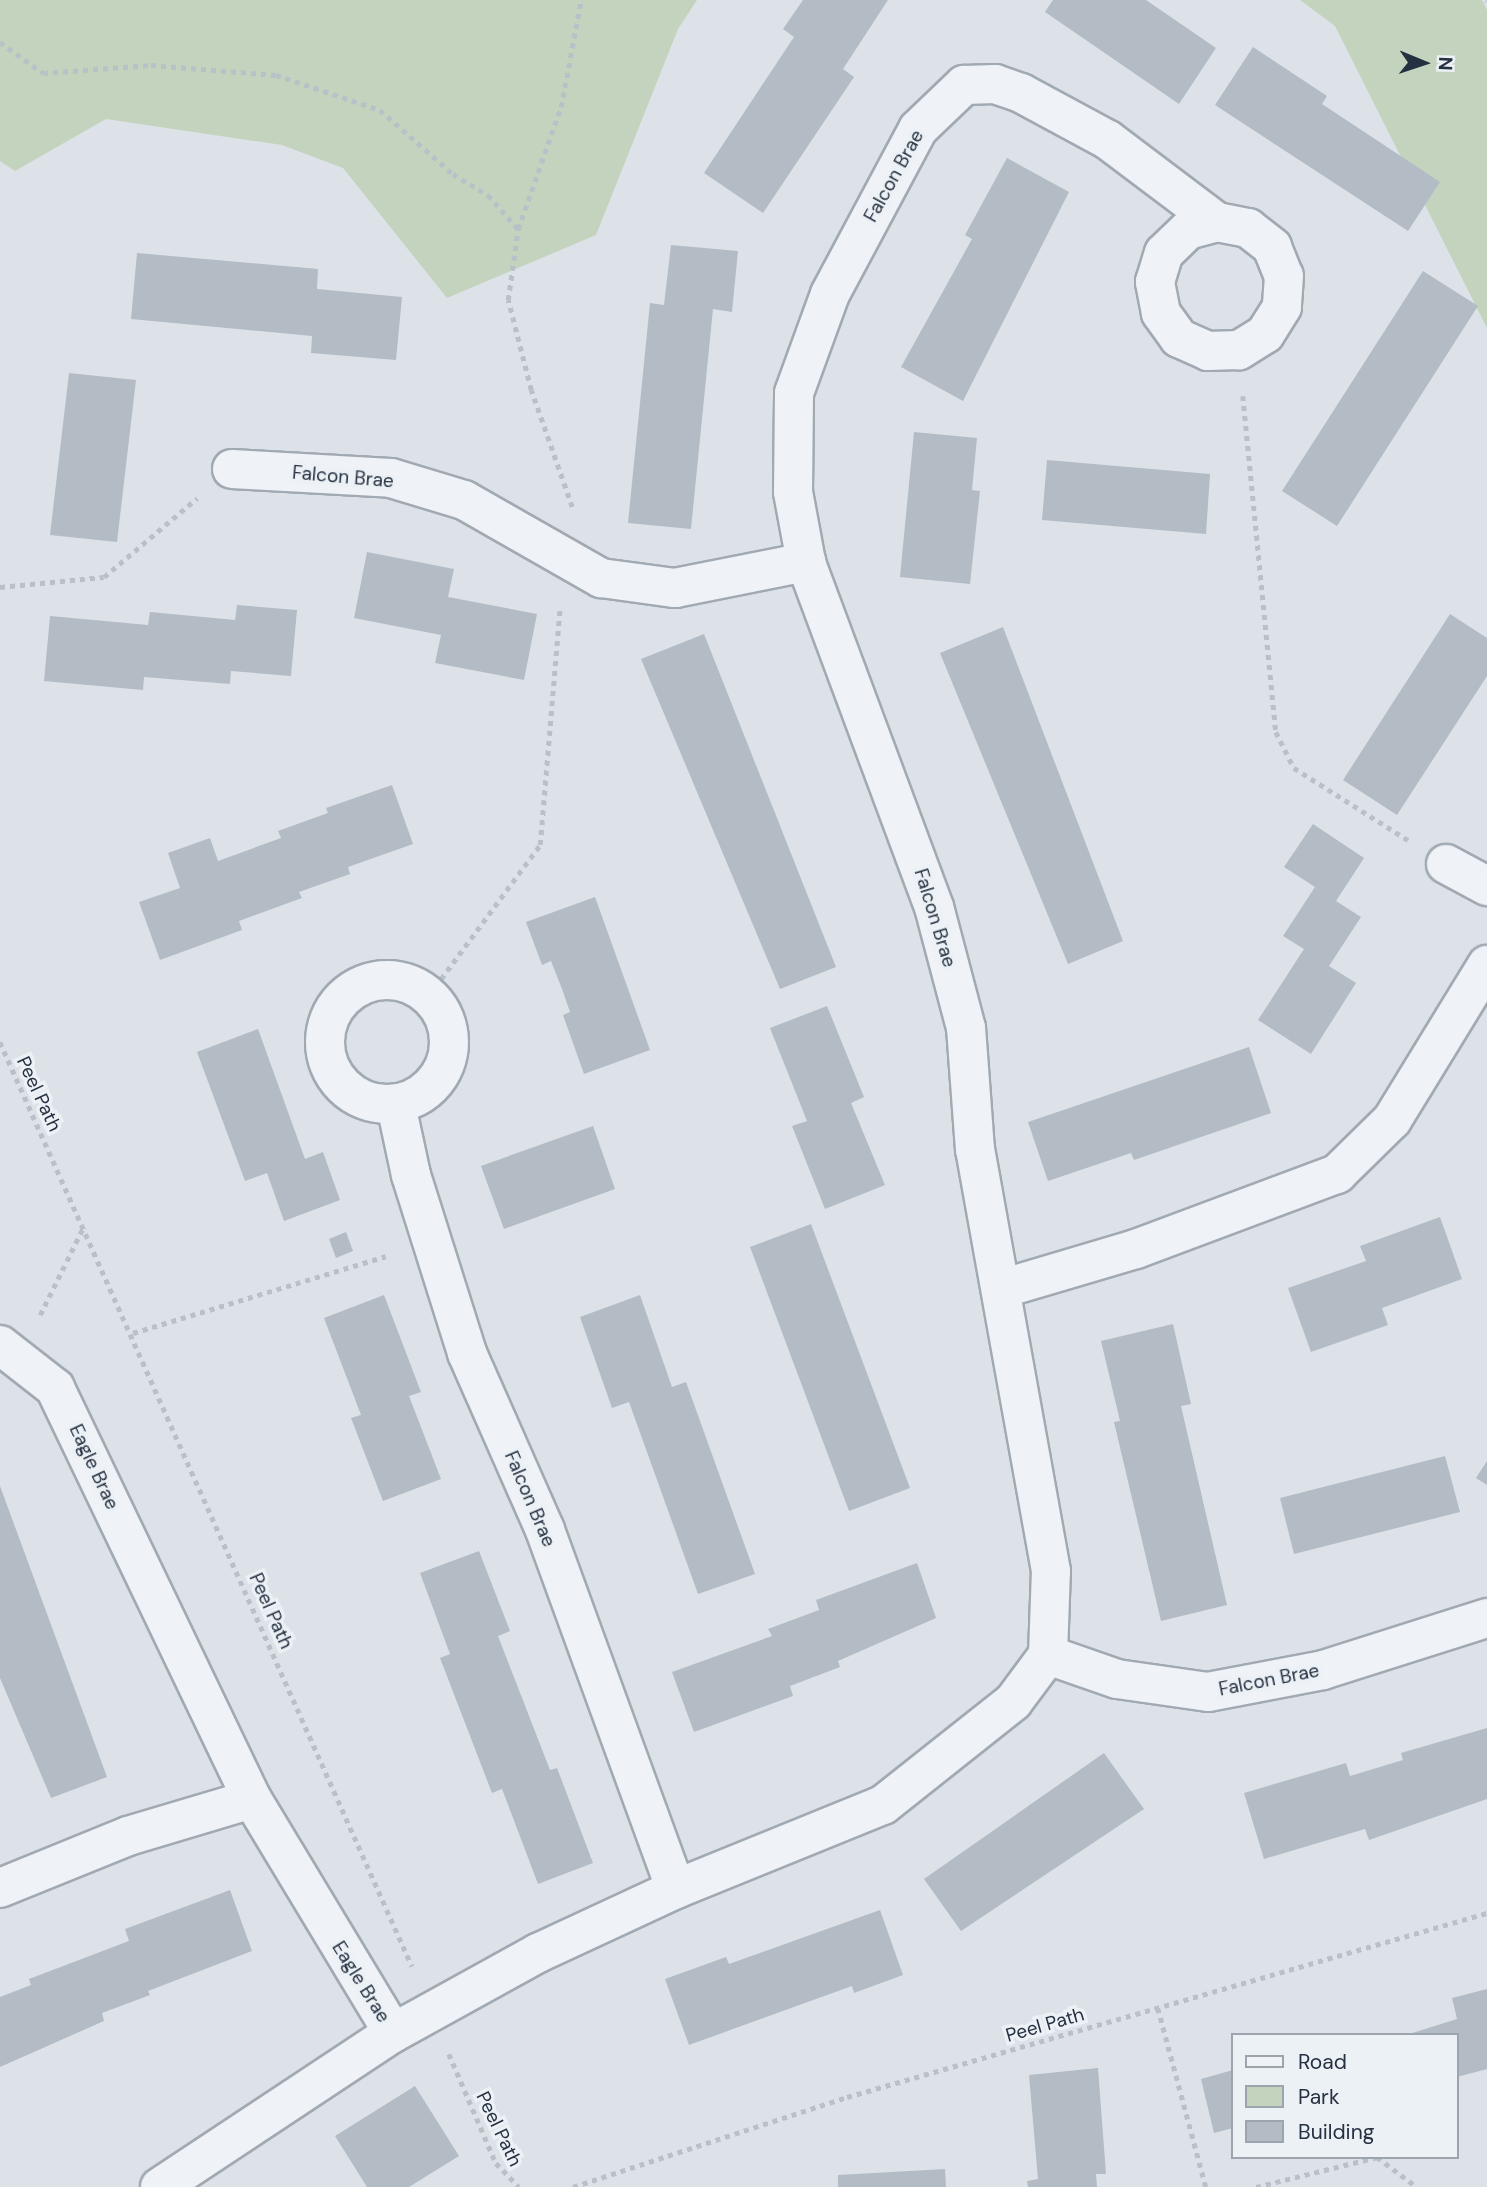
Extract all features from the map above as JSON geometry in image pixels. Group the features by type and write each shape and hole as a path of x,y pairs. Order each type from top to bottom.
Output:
{"street":[{"name":"Falcon Brae","path":"1239,350 1265,334 1282,307 1284,276 1272,247 1248,228 1217,222 1108,140 1021,93 995,85 964,85 941,103 918,128 830,294 794,393 793,492 806,562 938,920 966,1028 975,1150 1051,1571 1048,1656 1117,1679 1208,1692 1324,1670 1487,1618"},
{"path":"1217,222 1188,230 1164,253 1155,282 1161,313 1179,338 1208,351 1239,350"},
{"name":"Falcon Brae","path":"232,469 391,478 464,500 601,578 675,588 806,562"},
{"path":"1446,864 1487,886"},
{"path":"1001,1289 1136,1249 1337,1174 1392,1120 1487,965"},
{"path":"370,982 411,984 429,995 442,1011 449,1051 431,1087 396,1105 356,1097 339,1083 328,1065 327,1024 351,990 370,982"},
{"name":"Falcon Brae","path":"396,1105 411,1175 435,1241 467,1353 545,1530 676,1889"},
{"name":"Eagle Brae","path":"10,1351 55,1388 252,1799 393,2033 160,2187"},
{"path":"393,2033 538,1953 676,1889 883,1805 1013,1702 1048,1656"},
{"path":"0,1888 128,1836 252,1799"}],"path":[{"path":"429,995 540,845 551,673 574,512 531,390 508,300 518,229 561,107 582,0"},
{"path":"0,42 43,73 151,65 276,75 380,110 453,174 488,195 518,229"},
{"path":"1239,350 1276,732 1294,768 1446,864"},
{"path":"0,587 104,577 232,469"},
{"name":"Peel Path","path":"0,1042 133,1333 432,2011 496,2163 519,2187"},
{"path":"10,1351 85,1225"},
{"path":"133,1333 435,1241"},
{"name":"Peel Path","path":"573,2187 847,2097 1487,1913"},
{"path":"1158,2008 1206,2187"},
{"path":"1256,2187 1369,2159"},
{"path":"1380,2159 1417,2187"}],"green space":[{"path":"0,0 697,0 678,29 596,235 447,298 343,168 282,145 106,119 15,171 0,161"},
{"path":"1300,0 1482,0 1487,10 1487,328 1335,26"}],"building":[{"path":"803,0 888,0 843,69 854,77 763,213 704,173 794,37 783,29"},
{"path":"1053,0 1146,0 1216,48 1179,104 1045,12"},
{"path":"1253,47 1327,96 1322,104 1440,182 1408,231 1215,105"},
{"path":"1007,158 1069,192 963,401 901,367 972,239 965,235"},
{"path":"671,245 738,251 732,312 713,309 691,529 628,523 650,303 664,305"},
{"path":"137,253 318,269 317,289 402,297 396,360 311,353 312,336 131,319"},
{"path":"1423,271 1478,306 1337,526 1282,491"},
{"path":"69,373 136,380 117,542 50,535"},
{"path":"914,432 977,438 972,490 980,491 970,584 900,577"},
{"path":"1047,460 1210,474 1206,534 1042,520"},
{"path":"367,552 454,569 448,597 537,614 524,680 435,663 441,635 354,618"},
{"path":"237,605 297,610 291,676 231,671 230,684 144,677 143,690 44,681 50,616 148,625 150,612 235,620"},
{"path":"1450,614 1487,638 1487,676 1397,815 1343,780"},
{"path":"1003,627 1123,941 1068,964 940,653"},
{"path":"704,634 836,967 780,989 641,659"},
{"path":"392,785 413,844 348,867 350,874 299,892 302,898 239,921 242,930 160,960 139,902 180,888 168,853 210,838 218,861 281,838 278,831 328,813 326,808"},
{"path":"1313,824 1364,858 1336,901 1361,917 1329,966 1356,983 1311,1054 1258,1020 1304,949 1283,936 1315,887 1284,867"},
{"path":"595,897 650,1050 584,1074 563,1015 570,1012 562,989 551,961 542,965 526,922"},
{"path":"827,1006 864,1097 851,1103 885,1185 825,1209 792,1126 807,1121 770,1028"},
{"path":"258,1029 305,1159 323,1152 340,1200 284,1221 267,1173 245,1181 197,1052"},
{"path":"1249,1047 1271,1113 1134,1160 1131,1153 1048,1181 1028,1122"},
{"path":"593,1126 615,1189 504,1229 481,1166"},
{"path":"1440,1217 1462,1279 1382,1308 1388,1325 1311,1352 1288,1288 1366,1261 1360,1246"},
{"path":"811,1224 910,1488 849,1511 750,1247"},
{"path":"346,1232 353,1251 336,1258 329,1239"},
{"path":"384,1295 421,1392 409,1396 441,1479 383,1501 351,1418 361,1415 324,1318"},
{"path":"640,1295 672,1387 686,1382 755,1574 698,1594 629,1402 612,1408 580,1317"},
{"path":"1173,1324 1191,1404 1181,1406 1227,1605 1161,1621 1114,1422 1120,1421 1101,1341"},
{"path":"1445,1456 1460,1512 1294,1554 1280,1498"},
{"path":"1487,1461 1487,1485 1476,1478"},
{"path":"0,1486 107,1777 51,1798 0,1678"},
{"path":"479,1551 510,1631 498,1636 550,1770 557,1768 593,1863 538,1884 502,1789 492,1793 440,1658 450,1654 420,1573"},
{"path":"917,1563 936,1618 838,1661 840,1667 790,1686 793,1696 694,1732 672,1672 772,1636 768,1629 819,1610 816,1600"},
{"path":"1487,1728 1487,1799 1369,1840 1365,1829 1264,1859 1244,1793 1346,1763 1350,1776 1403,1760 1401,1753"},
{"path":"1104,1753 1144,1809 961,1931 924,1879"},
{"path":"230,1890 252,1951 148,1991 150,1995 102,2013 104,2021 0,2067 0,1997 31,1985 29,1979 129,1941 125,1929"},
{"path":"880,1910 903,1975 854,1993 852,1986 689,2045 665,1979 726,1957 729,1964"},
{"path":"1487,1989 1487,2069 1459,2076 1459,2033 1412,2033 1457,2019 1452,1998"},
{"path":"1098,2068 1106,2174 1096,2174 1097,2187 1028,2187 1027,2181 1038,2179 1029,2075"},
{"path":"1232,2070 1232,2128 1214,2133 1201,2079"},
{"path":"415,2086 459,2156 409,2187 367,2187 335,2136"},
{"path":"945,2169 946,2187 838,2187 838,2175"}]}
